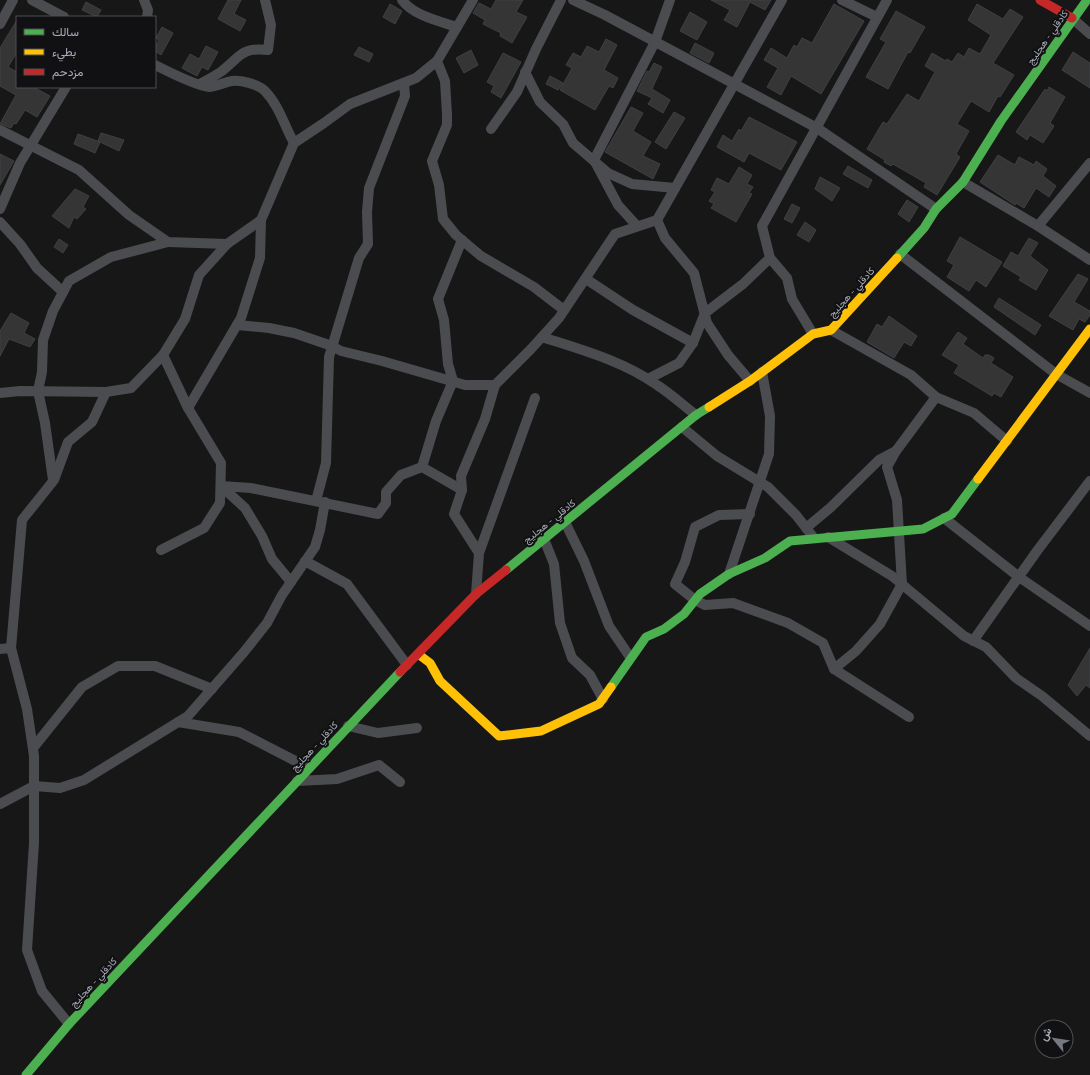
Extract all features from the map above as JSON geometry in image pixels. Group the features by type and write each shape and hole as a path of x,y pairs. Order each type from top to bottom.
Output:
{"street":[{"path":"0,24 13,0"},
{"path":"32,0 62,16"},
{"path":"144,0 148,10 147,16"},
{"path":"200,84 221,71 241,52 259,49 268,50 271,25 265,0"},
{"path":"402,0 406,5 428,18 457,27"},
{"path":"188,408 241,318 260,258 261,220 294,143 350,104 416,78 437,61 473,0"},
{"path":"491,129 517,92 525,72 561,0"},
{"path":"573,0 817,128 936,209"},
{"path":"594,160 655,42 670,0"},
{"path":"479,553 454,514 462,490 461,476 485,419 495,385 542,337 564,310 615,234 657,220 782,0"},
{"path":"842,0 878,17"},
{"path":"813,334 792,299 787,278 770,258 762,226 887,0"},
{"path":"1040,0 1072,18 1090,34"},
{"name":"كادقلي - هجليج","path":"26,1075 69,1024 348,726 476,594 696,415 750,381 813,334 831,330 924,228 936,209 963,182 1001,121 1072,18 1087,0"},
{"path":"437,61 445,81 447,125 432,161 439,185 443,219 462,240 481,256 534,287 564,310"},
{"path":"156,66 177,76 209,87 234,81 254,84 263,90 279,110 294,143"},
{"path":"525,72 540,102 563,124 573,143 608,173 632,184 675,188"},
{"path":"0,804 34,786 60,788 84,780 188,716 267,623 291,582 315,547 320,530 321,502 326,463 330,357 332,346 359,258 368,244 367,212 369,188 405,96 404,83"},
{"path":"0,209 30,145 65,88"},
{"path":"0,130 79,170 129,216 168,242"},
{"path":"594,160 618,205 637,226"},
{"path":"1038,226 1090,163"},
{"path":"963,182 1038,226 1090,260"},
{"path":"0,393 38,391 106,392 131,388 163,355 185,319 199,275 227,244 261,220"},
{"path":"657,220 665,238 694,272 707,323 724,348 750,381"},
{"path":"0,222 20,244 37,268 63,292"},
{"path":"422,467 436,422 453,381 448,364 444,320 438,299 462,240"},
{"path":"54,480 45,423 38,391 42,372 43,340 53,311 69,281 111,256 168,242 227,244"},
{"path":"900,254 1056,374 1090,393"},
{"path":"648,379 679,363 693,343 705,313 743,284 770,258"},
{"path":"586,279 633,310 693,343"},
{"path":"237,325 269,328 294,333 332,346 341,351 465,385 495,385"},
{"path":"831,330 911,375 936,397 974,413 1007,441"},
{"path":"418,654 430,662 440,681 464,702 479,719 499,736 541,731 599,704 630,657 646,637 664,628 684,614 700,594 729,574 764,558 790,540 923,529 952,514 1090,330"},
{"path":"542,337 594,353 648,379 696,415"},
{"path":"161,550 204,528 220,504 221,486 221,463 188,408 163,355"},
{"path":"729,574 769,454 770,416 762,372"},
{"path":"69,1024 42,991 27,950 34,850 33,748 27,709 11,648 22,520 54,480 68,442 92,422 106,392"},
{"path":"834,669 856,651 880,624 902,584 897,500 888,467 896,451 936,397"},
{"path":"476,594 479,553 535,398"},
{"path":"682,427 717,456 768,487 796,515 814,538"},
{"path":"806,528 830,508 879,460 896,451"},
{"path":"221,486 251,488 378,514 386,503 386,492 401,474 422,467 462,490"},
{"path":"973,641 1090,481"},
{"path":"221,486 245,508 262,536 272,559 291,582"},
{"path":"750,514 719,515 695,527 685,562 675,584 695,600 705,605 733,604 788,623 823,643 834,669 909,717"},
{"path":"944,518 1019,577 1090,626"},
{"path":"565,522 584,561 609,626 630,657"},
{"path":"828,537 892,576 964,636 986,647 1016,678 1042,696 1090,736"},
{"path":"544,539 554,564 560,623 572,658 590,675 603,699"},
{"path":"305,561 347,584 407,665"},
{"path":"0,649 11,648"},
{"path":"33,748 82,687 118,666 155,666 212,689"},
{"path":"178,722 239,732 309,768"},
{"path":"348,726 378,733 417,728"},
{"path":"297,781 337,779 380,765 400,782"}],"building":[{"path":"228,0 241,0 234,14 246,20 240,31 218,19"},
{"path":"496,0 523,0 516,12 527,17 512,43 500,36 501,33 483,24 485,20 473,13 479,3 491,9"},
{"path":"711,0 771,0 765,10 750,2 737,27 724,20 730,10"},
{"path":"86,2 101,10 98,16 95,16 82,10"},
{"path":"390,4 402,11 395,24 383,17"},
{"path":"834,4 864,21 821,94 791,76 781,95 767,87 778,68 764,60 771,48 787,58 794,45 797,47 802,38 812,43"},
{"path":"977,4 1003,19 1010,9 1023,17 993,63 1014,75 1000,97 998,96 989,112 971,101 957,124 969,131 956,154 960,157 937,195 924,187 926,183 893,164 891,166 884,162 885,160 867,149 883,122 887,124 907,94 919,101 935,72 925,66 932,53 946,61 947,59 952,62 958,53 964,57 969,48 980,54 991,35 968,20"},
{"path":"896,11 925,27 910,53 908,52 888,89 866,77 886,42 880,39"},
{"path":"690,12 707,22 697,40 680,31"},
{"path":"16,22 16,54 8,67 16,71 16,88 35,88 50,96 37,117 25,110 16,124 14,123 11,128 0,124 16,95 0,86 0,48"},
{"path":"162,27 173,33 161,55 156,52 156,46 159,40 156,38"},
{"path":"606,39 617,45 604,70 618,78 613,88 609,86 595,110 560,90 572,68 566,65 573,53 581,57 587,46 599,52"},
{"path":"695,43 714,53 709,63 690,53"},
{"path":"206,46 218,52 208,70 202,67 197,76 182,68 190,54 199,59"},
{"path":"359,47 373,54 369,62 354,55"},
{"path":"471,50 478,65 464,73 456,58"},
{"path":"1073,52 1090,63 1090,88 1062,70"},
{"path":"503,53 521,62 501,98 491,92 494,86 487,82"},
{"path":"654,63 662,67 652,89 670,100 663,113 648,104 652,98 637,91 647,71 649,72"},
{"path":"550,76 563,83 558,90 546,84"},
{"path":"1049,87 1065,97 1050,123 1054,126 1043,143 1030,135 1027,140 1016,132 1045,89 1047,91"},
{"path":"631,107 643,113 633,131 651,142 643,156 660,164 653,179 605,152"},
{"path":"674,112 685,118 666,149 655,142"},
{"path":"749,117 797,142 781,170 749,153 744,162 717,147 723,135 732,141 739,129 741,131"},
{"path":"101,133 124,140 119,151 98,141"},
{"path":"78,134 100,142 95,153 74,144"},
{"path":"0,154 14,161 0,185"},
{"path":"998,155 1015,165 1019,157 1034,165 1036,161 1047,169 1043,176 1056,186 1049,197 1036,188 1024,208 1016,203 1015,205 980,182"},
{"path":"848,166 872,180 868,188 843,174"},
{"path":"739,167 752,175 747,184 753,187 749,193 752,194 736,222 711,208 714,204 709,201 715,192 711,190 717,178 729,184"},
{"path":"820,177 840,188 832,201 815,189"},
{"path":"75,189 89,196 83,207 86,209 77,219 74,217 69,228 52,216"},
{"path":"907,200 918,207 909,222 898,214"},
{"path":"792,204 800,208 792,223 784,219"},
{"path":"805,222 816,230 809,242 797,235"},
{"path":"960,237 1002,262 986,287 976,280 969,291 947,277 954,265 947,261"},
{"path":"1029,238 1038,243 1030,256 1048,270 1036,290 1019,280 1021,277 1003,266 1011,252 1018,256"},
{"path":"59,239 68,245 63,253 54,247"},
{"path":"1078,274 1088,279 1074,302 1090,311 1090,315 1085,322 1079,319 1073,330 1049,316"},
{"path":"999,298 1041,325 1035,335 994,307"},
{"path":"11,313 29,323 24,333 35,339 30,347 9,339 0,356 0,331"},
{"path":"889,316 917,336 911,346 904,342 894,358 867,342 877,324 882,327"},
{"path":"958,332 967,338 963,344 983,358 985,355 989,355 994,358 991,363 1013,377 1001,397 994,393 992,396 954,373 959,365 942,355"},
{"path":"1090,648 1090,688 1086,685 1077,696 1068,685"}],"traffic: fast":[{"path":"897,258 924,228 936,209 963,182 1001,121 1087,0"},
{"path":"506,570 696,415 709,407"},
{"path":"611,687 646,637 664,629 684,614 700,594 729,574 765,558 790,541 923,529 952,514 978,479"},
{"path":"26,1075 69,1024 400,672"}],"traffic: slow":[{"path":"709,407 750,381 813,334 831,330 897,258"},
{"path":"978,479 1090,329"},
{"path":"418,654 430,663 440,681 499,736 541,731 599,704 611,687"}],"traffic: jam":[{"path":"1040,0 1072,18"},
{"path":"400,672 476,594 506,570"}]}
